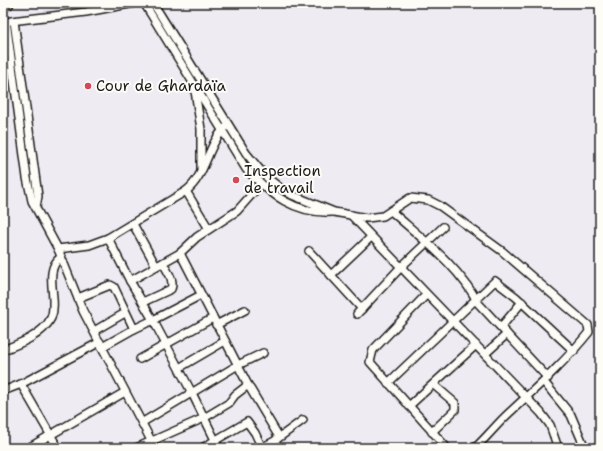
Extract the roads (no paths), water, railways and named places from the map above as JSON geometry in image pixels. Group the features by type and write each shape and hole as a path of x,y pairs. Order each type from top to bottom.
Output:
{"highway":[{"path":"3,4 8,3"}],"street":[{"path":"24,128 4,21 14,21 135,3"},
{"path":"144,3 246,169 261,184 291,205 306,211 317,213 334,212"},
{"path":"153,3 246,152 265,176 292,195 334,212 351,215 375,218 391,211 410,198 428,200 440,206 502,251 588,325 589,332 574,351 546,380 508,414 483,445 475,448"},
{"path":"14,21 20,61 27,154 27,178 32,201 62,257 78,298 94,331 125,392 143,422 153,445"},
{"path":"11,62 20,61"},
{"path":"191,79 197,98 201,129 201,171"},
{"path":"58,249 90,245 108,238 186,191 195,182 222,131 229,124"},
{"path":"27,154 35,177 38,201 36,207"},
{"path":"27,178 35,177"},
{"path":"130,281 180,252 209,229 237,211 261,184"},
{"path":"186,191 209,229"},
{"path":"391,211 426,242 454,270 478,303 501,327 546,380 571,415 585,448"},
{"path":"351,215 400,268 485,354 547,420 558,448"},
{"path":"133,224 172,281 173,285 171,289 143,302"},
{"path":"308,251 331,274 360,312 400,268 426,242 443,228"},
{"path":"331,274 372,237"},
{"path":"108,238 130,281 179,368 219,448"},
{"path":"180,252 216,325 248,385 279,438"},
{"path":"3,350 30,338 47,324 52,311 52,271 55,262 62,257"},
{"path":"388,383 495,281 522,302 574,351"},
{"path":"78,298 110,285 114,287 125,313 134,329"},
{"path":"3,391 21,384 153,320 201,295"},
{"path":"426,295 373,350 370,362 446,448"},
{"path":"501,327 522,302"},
{"path":"216,325 245,310"},
{"path":"94,331 125,313"},
{"path":"140,359 213,318"},
{"path":"485,354 507,334"},
{"path":"179,368 225,341"},
{"path":"409,406 434,385 476,345"},
{"path":"143,422 238,365 264,353"},
{"path":"21,384 58,448"},
{"path":"136,448 153,445 229,404 235,394 248,385"},
{"path":"432,432 455,410 456,407 455,403 434,385"},
{"path":"28,448 125,392"},
{"path":"202,448 248,422 261,448 279,438 303,420"}],"place":[{"name":"Cour de Ghardaïa","path":"88,86"},
{"name":"Inspection de travail","path":"236,180"}]}
